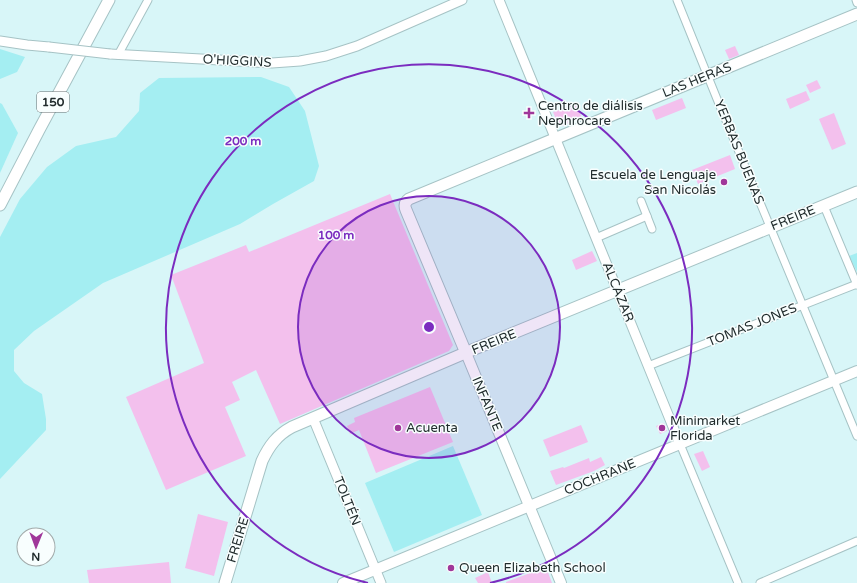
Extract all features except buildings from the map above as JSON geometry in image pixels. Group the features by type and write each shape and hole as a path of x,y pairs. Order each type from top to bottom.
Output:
{"main road":[{"name":"150","path":"0,205 109,0"},
{"name":"LAS HERAS","path":"406,203 407,200 411,198 857,14"},
{"name":"FREIRE","path":"225,583 259,471 266,453 275,439 286,430 466,353 857,192"},
{"name":"INFANTE","path":"406,203 406,210 561,583"},
{"name":"COCHRANE","path":"343,583 857,371"}],"street":[{"path":"114,55 148,0"},
{"name":"O'HIGGINS","path":"0,42 114,55 272,63 311,60 357,46 462,0"},
{"name":"ALCÁZAR","path":"499,0 738,583"},
{"name":"YERBAS BUENAS","path":"677,0 857,436"},
{"path":"641,201 652,229"},
{"path":"824,206 857,284"},
{"path":"596,238 647,216"},
{"name":"TOMAS JONES","path":"648,366 857,284"},
{"name":"TOLTÉN","path":"313,418 380,583"},
{"path":"760,583 857,541"}],"shaded area":[{"path":"0,49 25,57 17,72 0,79"},
{"path":"261,77 289,87 305,111 319,166 314,181 240,224 103,283 34,331 14,350 14,371 24,383 42,394 46,419 46,430 0,479 0,237 20,199 47,167 76,146 116,137 139,111 140,93 159,78"},
{"path":"0,103 2,104 18,133 0,173"},
{"path":"857,253 857,272 849,256"},
{"path":"453,446 482,515 394,552 365,483"}],"place":[{"name":"Centro de diálisis Nephrocare","path":"529,113"},
{"name":"Escuela de Lenguaje San Nicolás","path":"724,182"},
{"name":"Acuenta","path":"398,428"},
{"name":"Minimarket Florida","path":"662,428"},
{"name":"Queen Elizabeth School","path":"451,568"}]}
